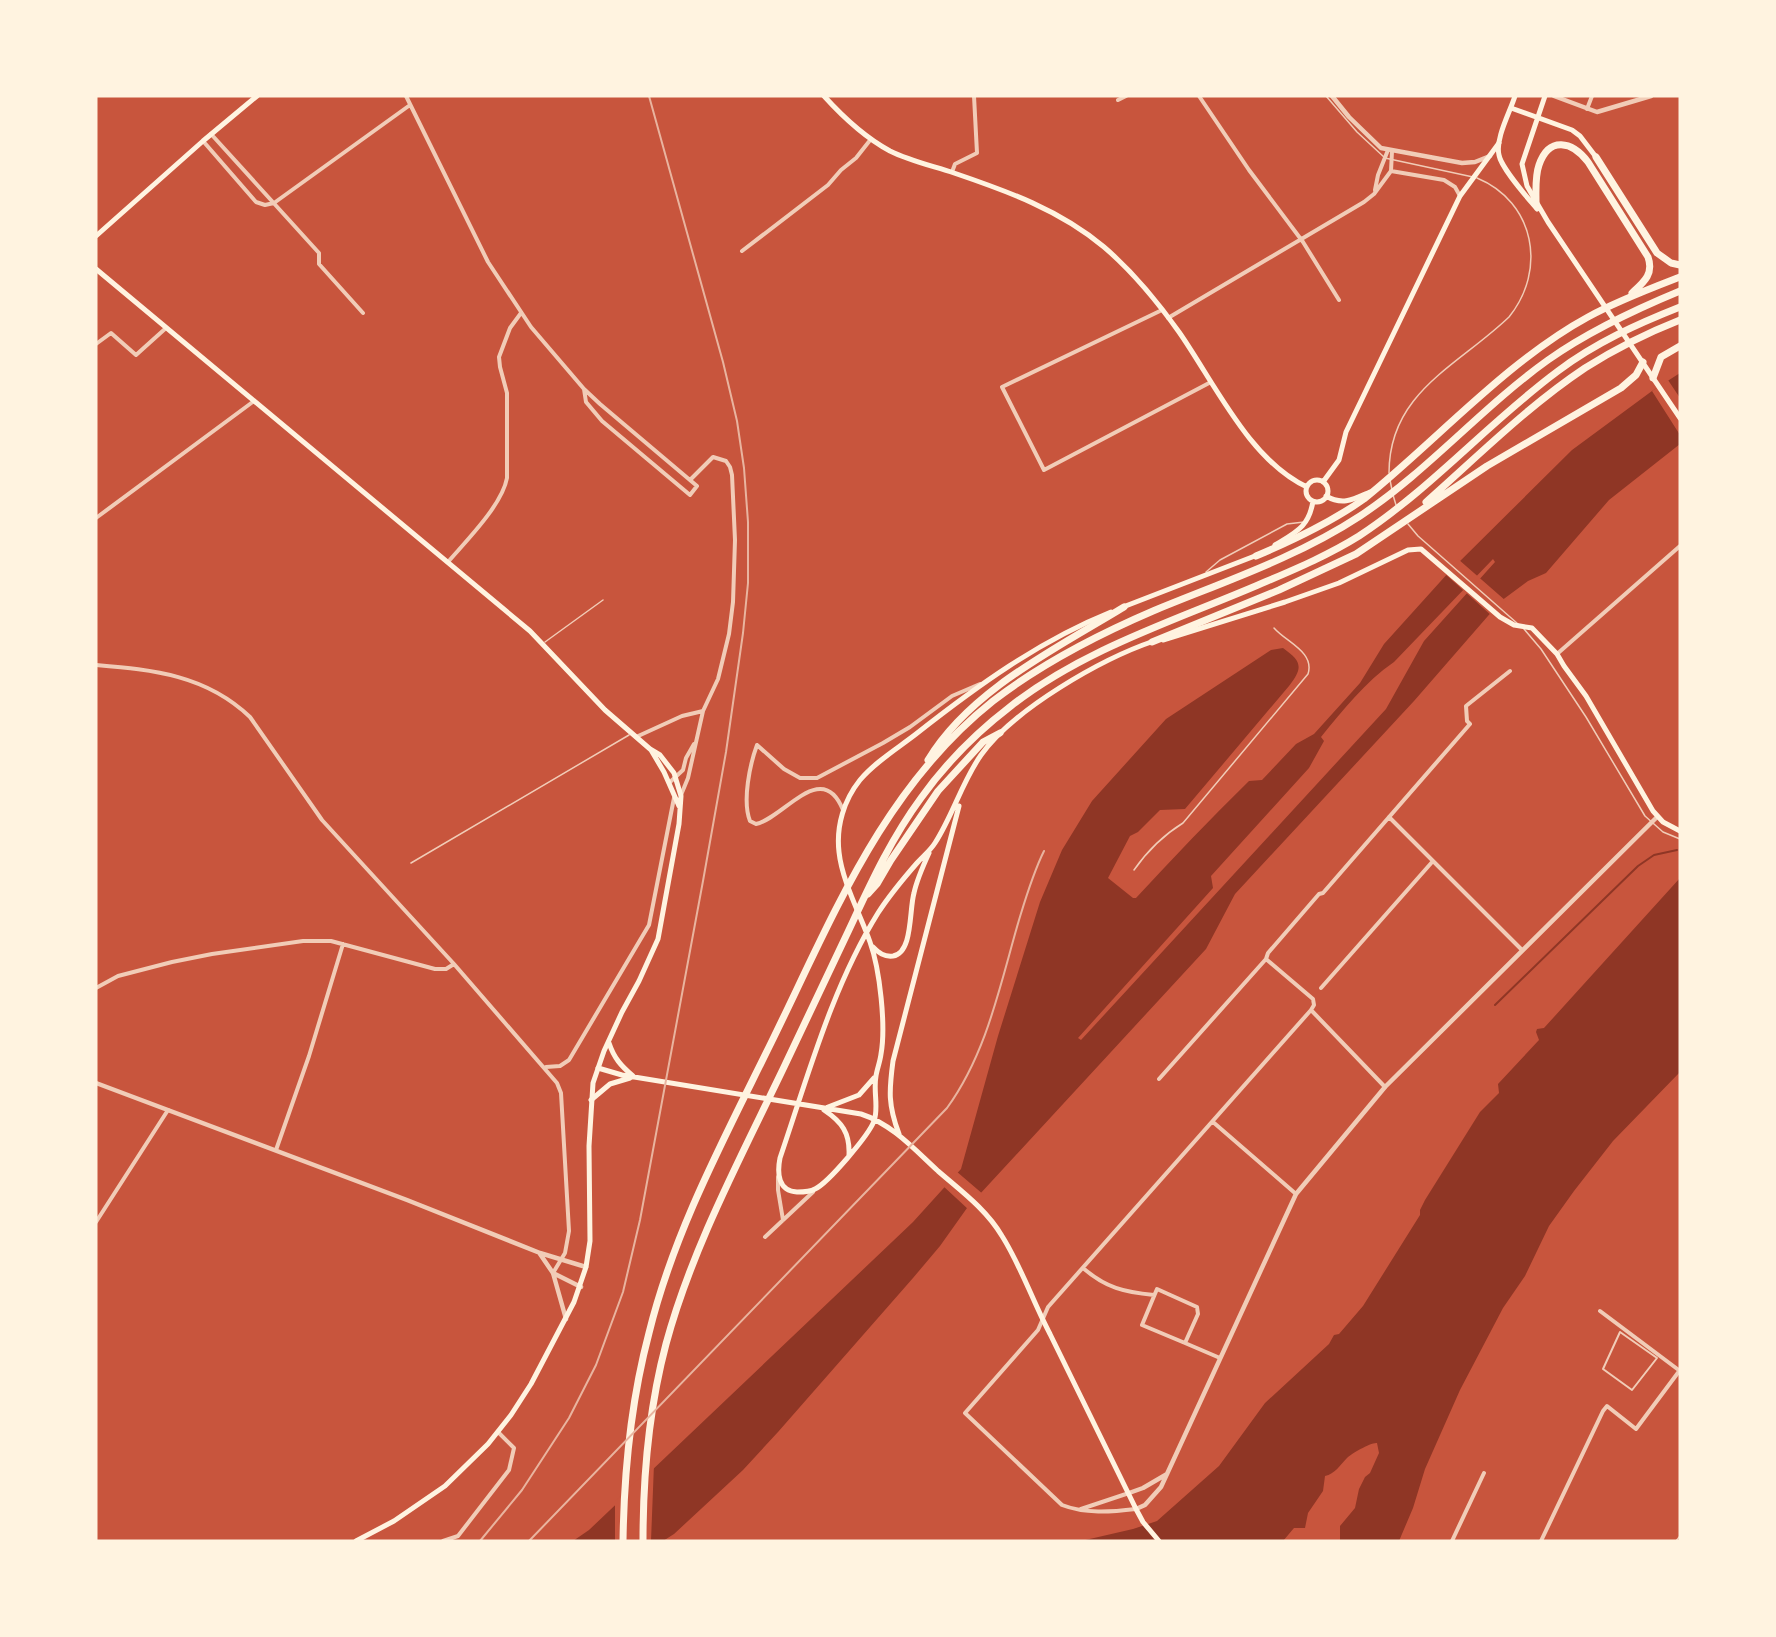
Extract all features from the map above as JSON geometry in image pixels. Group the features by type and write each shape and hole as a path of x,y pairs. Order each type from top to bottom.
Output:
{"highway":[{"path":"1536,202 1536,179 1538,166 1543,156 1555,145 1562,144 1575,148 1588,162 1651,265 1649,275 1628,297"},
{"path":"1596,157 1658,253 1671,263 1680,265"},
{"path":"1256,556 1304,536 1341,516 1377,488 1507,375 1587,317 1628,297 1680,277"},
{"path":"623,1541 627,1449 634,1404 649,1331 677,1243 700,1189 858,867 878,832 920,775 963,728 993,701 1032,674 1078,647 1149,613 1241,576 1322,538 1361,515 1402,485 1546,361 1602,326 1680,291"},
{"path":"643,1541 648,1444 658,1379 670,1331 699,1250 864,898 893,842 922,796 952,760 1014,703 1064,670 1088,657 1295,570 1354,539 1413,496 1488,428 1561,369 1625,330 1680,307"},
{"path":"1398,527 1550,394 1585,368 1651,332 1680,320"},
{"path":"1653,378 1661,357 1680,346"},
{"path":"1152,642 1322,572 1356,554 1487,466 1621,388 1636,375 1641,360"},
{"path":"920,775 939,742 979,703 1046,652 1124,607"},
{"path":"864,898 877,884 938,791 983,742 1000,733"}],"main road":[{"path":"96,236 257,96"},
{"path":"824,96 851,124 888,150 1036,204 1086,234 1118,260 1162,310 1263,456 1290,478 1307,486"},
{"path":"1323,482 1339,460 1346,432 1460,196 1499,143 1515,96"},
{"path":"1545,96 1522,164 1527,186 1548,222 1680,418"},
{"path":"1511,108 1572,130 1580,136 1596,157"},
{"path":"1499,143 1499,158 1548,222"},
{"path":"96,269 543,643 598,703 650,749 660,755 669,765 681,796 679,824 658,939 622,1012 598,1068 591,1100 588,1167 590,1240 581,1287 531,1384 488,1444 445,1486 394,1521 356,1541"},
{"path":"1316,480 1323,482 1327,487 1326,496 1322,501 1313,501 1306,495 1307,486 1316,480"},
{"path":"1326,496 1338,502 1350,502 1377,488"},
{"path":"1313,501 1308,521 1301,529 1256,556 1078,626 1036,648 986,681 866,774 853,790 843,810 838,845 843,871 872,946 880,995 882,1053 876,1076 875,1119 863,1140 815,1189 804,1192 785,1188 778,1175 780,1158 839,991 878,914 901,882 930,851 945,828 970,773 981,755 1000,733 1037,703 1087,671 1152,642 1171,638 1339,584 1408,550 1421,549 1448,567 1502,615 1521,626 1532,628 1557,654 1586,696 1657,817 1680,831"},
{"path":"650,749 680,808"},
{"path":"901,1137 890,1107 893,1061 956,821 960,798"},
{"path":"872,946 880,954 889,957 904,950 908,941 914,892 930,851"},
{"path":"609,1043 615,1059 634,1077"},
{"path":"598,1068 634,1077 851,1112 875,1119 901,1137 989,1217 1003,1237 1136,1509 1159,1541"},
{"path":"823,1109 859,1095 876,1076"},
{"path":"591,1100 610,1084 634,1077"},
{"path":"823,1109 846,1128 850,1146 849,1155"}],"street":[{"path":"406,96 473,234 521,314 585,389 697,486 690,495 602,420 586,402 585,389"},
{"path":"952,172 956,164 977,153 974,96"},
{"path":"1118,100 1126,96"},
{"path":"1199,96 1249,170 1301,239 1339,300"},
{"path":"1332,96 1375,144 1390,150 1462,163 1475,162 1491,155"},
{"path":"1554,96 1598,112 1651,96"},
{"path":"1587,109 1592,96"},
{"path":"203,141 256,202 265,205 274,203 410,105"},
{"path":"211,134 319,253 319,264 363,313"},
{"path":"742,251 828,184 856,158 871,139"},
{"path":"1374,194 1378,175 1390,150"},
{"path":"1168,318 1374,194 1391,171 1390,150"},
{"path":"1391,171 1444,180 1455,187 1460,196"},
{"path":"1162,310 1002,387 1044,470 1212,382"},
{"path":"448,562 496,503 505,488 507,393 499,357 510,328 521,314"},
{"path":"96,344 111,333 136,355 166,328"},
{"path":"96,518 254,400"},
{"path":"681,796 686,788 703,711 718,680 729,634 735,571 733,488 730,467 726,461 713,457 690,480"},
{"path":"1557,654 1680,546"},
{"path":"96,665 167,673 188,679 236,704 250,717 322,819 545,1067 557,1083 561,1093 569,1231 562,1258 553,1273"},
{"path":"1159,1079 1266,959 1268,953 1311,902 1323,893 1470,724 1467,721 1466,706 1510,671"},
{"path":"843,810 834,794 827,790 815,790 804,793 767,820 756,824 750,820 746,803 757,745 784,769 800,778 818,778 910,727 952,696 986,681"},
{"path":"634,735 682,716 703,711"},
{"path":"669,783 683,770 686,758 696,741"},
{"path":"545,1067 560,1066 569,1060 649,925 674,798"},
{"path":"1389,817 1522,950"},
{"path":"1266,959 1313,999 1314,1005 1311,1010 1048,1307 1034,1335 965,1413 1062,1505 1076,1510 1136,1509 1145,1505 1161,1487 1296,1194 1385,1087 1657,817"},
{"path":"1321,988 1433,861"},
{"path":"96,988 130,972 212,954 303,941 321,940 343,944 435,969 446,969 454,964"},
{"path":"276,1150 343,944"},
{"path":"1311,1010 1385,1087"},
{"path":"96,1083 540,1253 586,1267"},
{"path":"96,1222 168,1110"},
{"path":"1213,1122 1296,1194"},
{"path":"778,1175 783,1221"},
{"path":"765,1238 815,1189"},
{"path":"540,1253 553,1273 566,1319"},
{"path":"1083,1268 1104,1285 1118,1290 1154,1295"},
{"path":"553,1273 581,1287"},
{"path":"1185,1343 1197,1314 1197,1307 1157,1289 1142,1325 1220,1358"},
{"path":"1541,1541 1602,1412 1607,1406 1636,1429 1680,1371 1600,1311"},
{"path":"1620,1332 1657,1358 1632,1390 1603,1369 1620,1332"},
{"path":"443,1541 458,1536 509,1470 514,1448 498,1432"},
{"path":"1452,1541 1484,1473"},
{"path":"1076,1510 1143,1488 1167,1474"}],"lane":[{"path":"1326,96 1357,132 1385,158 1474,177 1495,187 1520,214 1526,227 1531,249 1528,283 1519,305 1509,317 1423,388 1411,402 1397,426 1390,450 1390,485 1399,511"},
{"path":"1203,578 1207,570 1229,555 1287,524 1308,521"},
{"path":"1405,521 1448,567"},
{"path":"543,643 603,600"},
{"path":"1521,626 1541,649 1586,717 1642,810 1660,830 1680,839"},
{"path":"1134,870 1160,838 1184,823 1308,674 1311,665 1307,657 1274,627"},
{"path":"411,863 634,735"},
{"path":"1676,1541 1680,1536"}],"shaded area":[{"path":"1680,373 1680,444 1609,500 1546,573 1528,581 1501,601 1414,701 1235,894 1206,949 967,1208 940,1246 913,1278 743,1470 674,1534 663,1541 573,1541 589,1530 913,1222 961,1169 998,1036 1040,902 1062,850 1092,801 1166,719 1271,650 1283,648 1297,661 1297,674 1289,686 1185,809 1160,810 1138,832 1130,836 1108,878 1133,898 1136,898 1249,781 1262,780 1296,744 1314,734 1360,683 1384,644 1449,572 1572,450","holes":["1493,559 1495,562 1424,641 1386,709 1081,1040 1078,1038 1213,888 1211,876 1309,768 1324,741 1321,737 1346,707 1373,678 1394,662"]},
{"path":"1680,878 1680,1072 1613,1141 1549,1226 1525,1276 1503,1308 1460,1390 1425,1469 1413,1508 1399,1541 1340,1541 1340,1526 1355,1508 1359,1489 1365,1477 1370,1473 1379,1453 1377,1443 1374,1443 1347,1458 1335,1471 1325,1476 1323,1491 1308,1513 1305,1528 1294,1528 1283,1541 1081,1541 1157,1521 1219,1466 1265,1403 1329,1344 1334,1335 1339,1334 1363,1306 1420,1215 1425,1200 1480,1112 1499,1093 1498,1084 1539,1040 1537,1029 1544,1028"}],"pier":[{"path":"1668,380 1680,398 1680,435 1652,391"},
{"path":"1458,559 1506,601 1492,616 1444,573"},
{"path":"956,1171 984,1195 969,1210 942,1185"},
{"path":"654,1464 651,1541 615,1541 615,1501"}],"waterway":[{"path":"1495,1005 1638,866 1654,855 1677,850"}],"railway":[{"path":"480,1541 522,1490 569,1418 596,1365 623,1292 640,1220 703,881 726,752 743,633 748,583 748,522 744,468 737,421 723,362 649,96"},
{"path":"529,1541 947,1108 972,1065 991,1018 1027,894 1044,851"}]}
